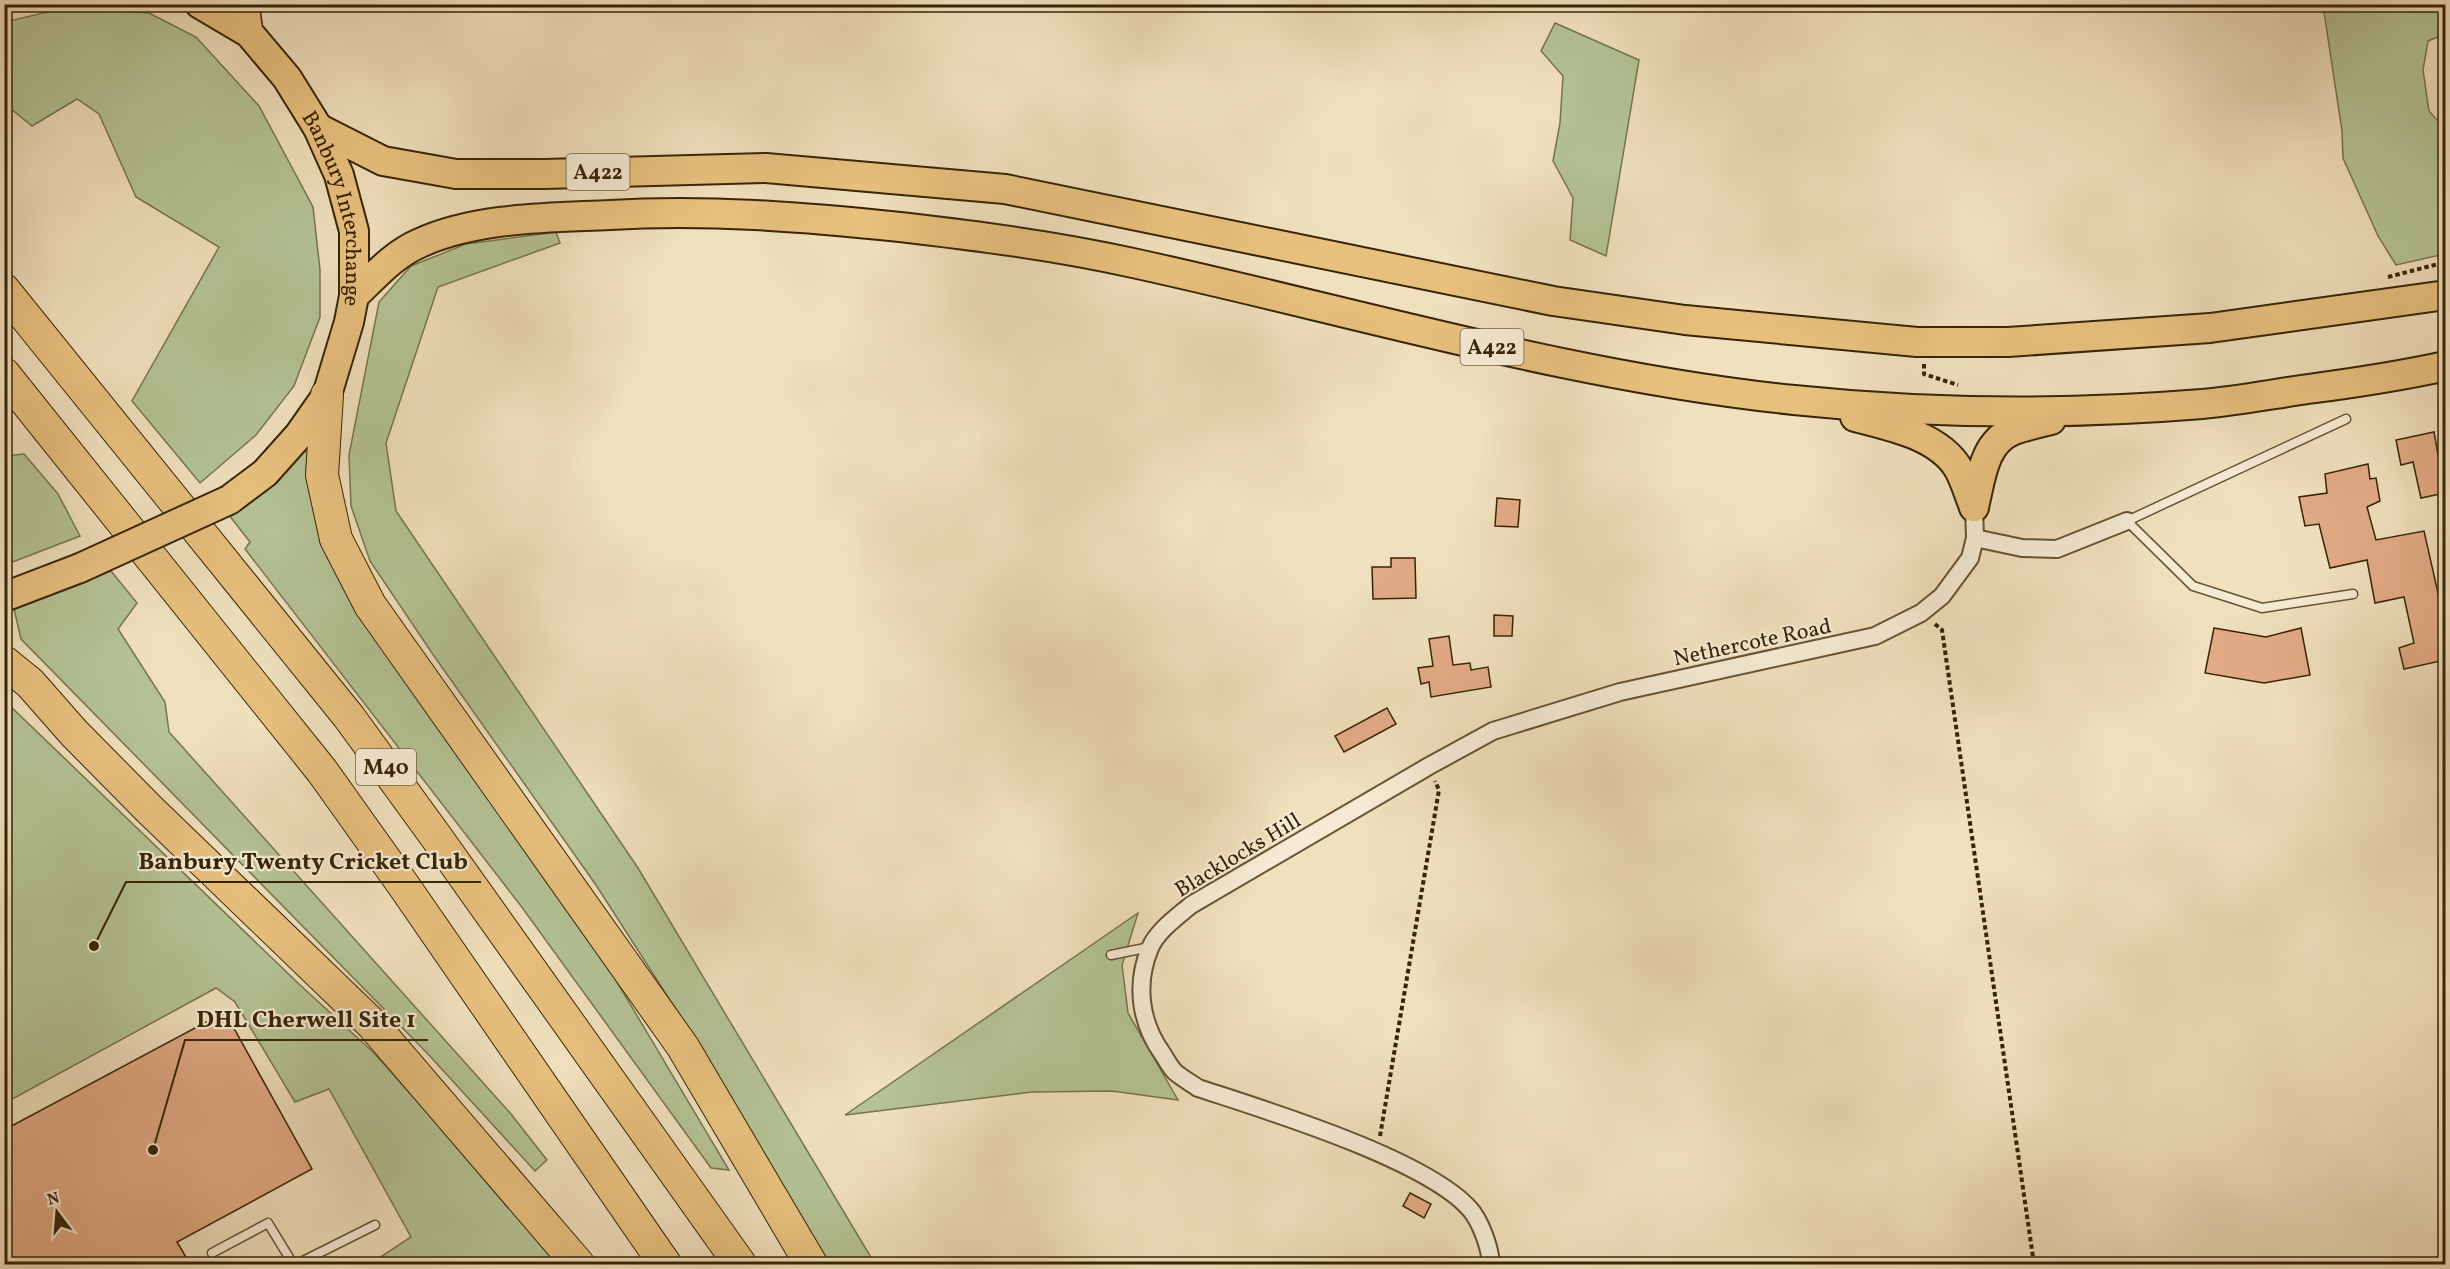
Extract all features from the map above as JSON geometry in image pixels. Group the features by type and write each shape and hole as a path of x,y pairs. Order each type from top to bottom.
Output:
{"highway":[{"name":"Banbury Interchange","path":"4,597 80,568 229,500 265,473 299,435 327,395 349,322 354,296 354,231 339,175 318,128 287,78 249,33 200,4"},
{"name":"A422","path":"318,128 383,161 456,174 766,168 1005,189 1553,301 1685,320 1917,342 1968,343 2210,328 2445,295"},
{"name":"A422","path":"354,296 391,260 417,244 458,229 543,219 662,212 846,222 983,236 1127,261 1533,356 1683,386 1798,401 1951,411 2088,410 2206,404 2400,376 2445,366"},
{"path":"2210,328 2445,280"},
{"name":"M40","path":"4,291 349,717 740,1264"},
{"name":"M40","path":"4,374 322,771 665,1264"},
{"path":"327,395 322,476 336,539 370,605 683,1047 811,1264"},
{"path":"1798,401 1909,432 1934,444 1958,467 1974,507"},
{"path":"1974,507 1984,462 1992,446 2012,431 2088,410"},
{"path":"4,662 30,683 74,733 149,809 372,1024 578,1264"}],"main road":[{"path":"245,4 249,33"}],"street":[{"name":"Nethercote Road","path":"1496,731 1620,692 1875,636 1921,613 1942,596 1959,575 1970,558 1975,538 1974,507"},
{"path":"1975,538 2022,548 2057,549 2127,521"},
{"name":"Blacklocks Hill","path":"1491,1264 1482,1233 1473,1213 1447,1190 1374,1152 1198,1088 1174,1071 1155,1043 1144,1018 1141,1000 1143,974 1150,947 1170,922 1191,905 1429,766 1496,731"}],"lane":[{"path":"2346,419 2127,521 2193,586 2262,608 2353,594"},
{"path":"1111,955 1150,947"},
{"path":"212,1253 268,1223 295,1264 375,1225"}],"path":[{"path":"1921,613 1942,630 2034,1264"},
{"path":"1374,1152 1379,1140 1439,790 1429,766"}],"green space":[{"path":"2323,5 2436,5 2445,17 2445,34 2428,41 2423,70 2429,111 2445,129 2445,254 2396,265 2378,236 2343,158 2342,131"},
{"path":"69,7 149,13 196,37 259,106 313,207 320,270 320,317 294,386 256,435 200,483 132,401 219,247 136,197 99,114 77,99 32,126 5,104 5,22"},
{"path":"1555,23 1639,60 1606,256 1570,240 1573,198 1553,161 1560,123 1563,76 1541,51"},
{"path":"556,232 560,243 438,287 386,443 396,511 638,868 875,1264 827,1264 704,1053 596,885 434,656 370,561 351,506 349,455 379,302 411,266 466,244"},
{"path":"310,439 314,511 326,555 589,935 729,1170 711,1168 521,906 245,549 250,542 229,515"},
{"path":"24,454 58,494 80,536 5,565 5,456"},
{"path":"111,571 137,603 118,629 165,702 169,732 511,1114 547,1160 535,1171 427,1053 21,639 14,609"},
{"path":"5,701 299,984 374,1053 562,1264 370,1264 411,1237 329,1089 295,1102 235,1002 216,988 5,1103"},
{"path":"1138,913 1122,965 1128,1013 1178,1100 1112,1091 1032,1092 845,1115"}],"building":[{"path":"2434,432 2445,493 2421,498 2413,462 2401,465 2396,440"},
{"path":"2368,464 2370,479 2376,478 2380,501 2367,507 2376,540 2424,531 2445,624 2445,660 2404,669 2399,648 2414,643 2404,597 2375,603 2367,560 2330,568 2319,524 2305,526 2299,497 2327,493 2325,474"},
{"path":"1497,498 1520,500 1518,527 1495,526"},
{"path":"1391,558 1415,558 1416,598 1373,599 1372,567 1391,567"},
{"path":"1494,615 1513,616 1512,636 1494,636"},
{"path":"2214,628 2266,637 2301,628 2310,675 2264,683 2205,673"},
{"path":"1449,636 1453,665 1470,663 1471,670 1488,667 1491,687 1431,697 1429,682 1421,684 1418,668 1433,666 1429,639"},
{"path":"1387,708 1396,724 1344,752 1335,736"},
{"path":"225,1012 312,1169 177,1242 190,1264 4,1264 4,1130"},
{"path":"1410,1193 1431,1204 1424,1218 1403,1206"}],"place":[{"name":"Banbury Twenty Cricket Club","path":"94,946"},
{"name":"DHL Cherwell Site 1","path":"153,1150"}]}
